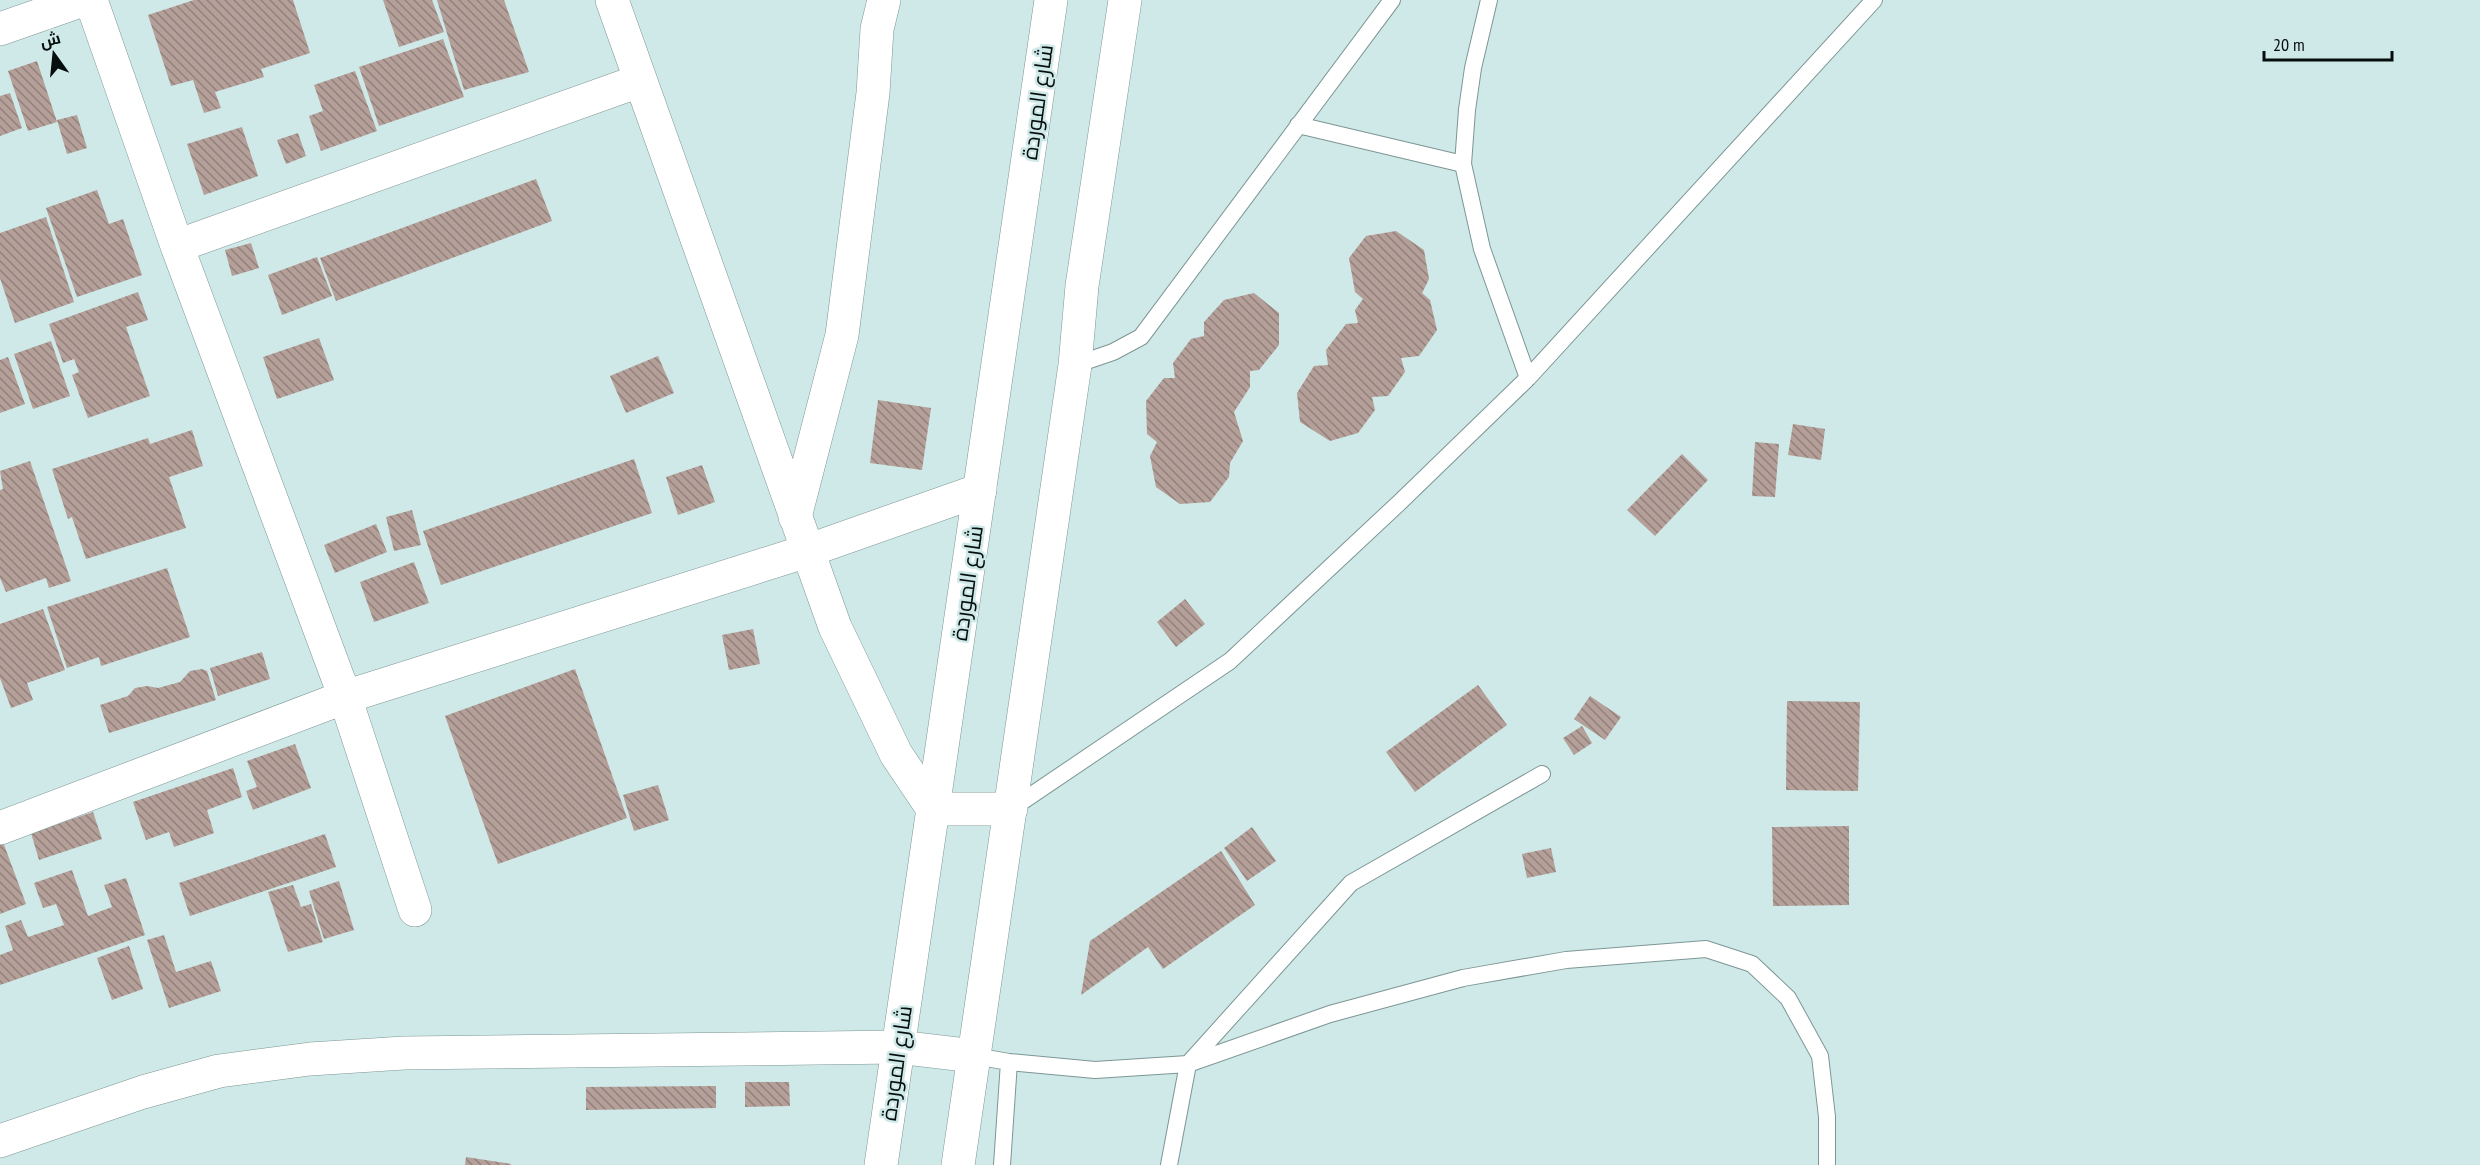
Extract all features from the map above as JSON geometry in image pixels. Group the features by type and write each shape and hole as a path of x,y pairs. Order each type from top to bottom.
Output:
{"street":[{"path":"0,29 83,0"},
{"path":"91,0 177,246 345,697 415,910"},
{"path":"612,0 807,551 835,627 866,694 896,754 933,809 1011,809"},
{"path":"795,517 842,335 873,93 877,29 884,0"},
{"name":"شارع الموردة","path":"880,1165 1051,0"},
{"path":"958,1165 1075,365 1082,286 1125,0"},
{"path":"177,246 639,81"},
{"path":"0,828 345,697 807,551 980,490"},
{"path":"0,1142 143,1092 219,1071 310,1059 405,1053 898,1047 974,1056"}],"lane":[{"path":"1075,365 1113,352 1141,337 1392,0"},
{"path":"1489,0 1473,68 1463,164 1482,249 1528,378"},
{"path":"1011,809 1230,661 1400,502 1528,378 1874,0"},
{"path":"1298,124 1463,164"},
{"path":"1169,1165 1188,1064 1351,883 1542,774"},
{"path":"974,1056 1009,1062 1095,1070 1188,1064 1330,1014 1463,978 1566,960 1706,949 1752,964 1788,998 1820,1056 1827,1117 1827,1165"},
{"path":"1002,1165 1009,1062"}],"building":[{"path":"194,0 293,0 310,53 261,69 264,77 215,92 221,108 204,113 193,80 171,86 148,15"},
{"path":"383,0 432,0 444,32 399,47"},
{"path":"437,0 504,0 529,72 464,90"},
{"path":"443,39 464,97 379,126 359,67"},
{"path":"37,61 57,122 28,131 8,71"},
{"path":"355,71 377,131 321,151 309,116 323,111 314,85"},
{"path":"10,93 22,128 0,136 0,96"},
{"path":"77,115 87,148 67,154 57,120"},
{"path":"242,127 258,176 204,195 187,144"},
{"path":"298,133 306,156 286,164 277,140"},
{"path":"536,179 552,221 336,301 320,258"},
{"path":"97,190 109,224 123,219 142,275 77,297 46,208"},
{"path":"46,217 74,302 15,323 0,278 0,233"},
{"path":"1396,231 1424,250 1429,279 1422,293 1430,300 1437,330 1419,356 1401,358 1405,372 1388,396 1372,397 1375,410 1358,433 1330,441 1300,422 1297,393 1314,366 1328,365 1326,350 1346,324 1358,323 1355,310 1363,299 1355,292 1349,258 1366,236"},
{"path":"251,243 259,268 232,276 225,250"},
{"path":"317,257 332,296 282,315 268,275"},
{"path":"138,292 148,320 126,327 150,396 88,418 72,375 79,372 74,359 63,363 49,324"},
{"path":"1254,293 1279,313 1279,345 1259,370 1250,371 1250,387 1234,412 1243,441 1230,463 1229,477 1210,502 1180,504 1156,487 1150,456 1157,442 1147,434 1146,401 1164,378 1175,378 1173,363 1191,339 1204,336 1204,322 1224,300"},
{"path":"319,338 334,380 277,399 263,357"},
{"path":"51,341 70,396 33,409 14,354"},
{"path":"658,356 674,393 626,413 610,376"},
{"path":"8,357 25,404 0,413 0,360"},
{"path":"878,400 931,408 922,470 870,463"},
{"path":"1793,424 1825,429 1821,460 1788,455"},
{"path":"192,430 203,466 169,477 186,528 86,559 72,517 68,519 52,469 148,438 150,444"},
{"path":"1755,442 1779,444 1775,497 1752,496"},
{"path":"1682,454 1708,480 1655,536 1627,510"},
{"path":"634,459 652,513 441,585 423,531"},
{"path":"30,461 71,581 49,588 46,578 6,592 0,578 0,490 3,489 0,471"},
{"path":"702,465 715,502 678,515 666,477"},
{"path":"412,510 421,545 394,551 386,517"},
{"path":"376,524 387,552 335,573 324,545"},
{"path":"414,562 429,603 374,622 360,582"},
{"path":"167,568 190,637 101,666 99,657 67,668 47,607"},
{"path":"1185,599 1205,624 1176,647 1157,622"},
{"path":"43,609 65,670 27,683 33,700 11,708 0,678 0,624"},
{"path":"753,629 760,664 729,670 722,635"},
{"path":"262,652 270,679 218,696 210,668"},
{"path":"202,669 207,671 216,700 109,733 100,705 128,696 135,688 147,686 158,688 180,682 190,671"},
{"path":"575,669 627,818 498,864 445,716"},
{"path":"1478,685 1507,725 1415,792 1386,752"},
{"path":"1590,696 1621,717 1605,740 1574,719"},
{"path":"1787,701 1860,702 1858,791 1786,790"},
{"path":"1582,726 1592,743 1574,755 1563,738"},
{"path":"295,744 311,788 253,810 246,791 257,787 247,761"},
{"path":"233,768 242,797 207,810 214,833 174,847 169,832 146,840 133,802"},
{"path":"658,785 669,820 634,831 623,795"},
{"path":"93,812 102,839 39,860 31,833"},
{"path":"1849,826 1849,905 1773,906 1772,827"},
{"path":"1252,827 1276,861 1247,881 1224,848"},
{"path":"325,834 336,867 190,916 179,883"},
{"path":"3,842 26,904 0,914 0,844"},
{"path":"1551,848 1556,872 1527,878 1522,854"},
{"path":"1221,851 1255,905 1163,969 1148,947 1081,995 1090,941"},
{"path":"72,870 88,916 112,907 104,885 126,878 145,935 0,985 0,955 13,950 5,926 21,920 28,937 64,925 56,904 43,908 34,883"},
{"path":"339,881 354,930 324,939 309,891"},
{"path":"293,885 301,907 311,904 323,942 288,952 268,892"},
{"path":"164,935 176,972 211,961 221,991 169,1008 147,940"},
{"path":"129,946 143,989 112,1000 97,958"},
{"path":"745,1082 789,1082 790,1106 745,1107"},
{"path":"716,1086 716,1108 586,1110 586,1087"},
{"path":"466,1157 511,1164 511,1165 465,1165"}]}
